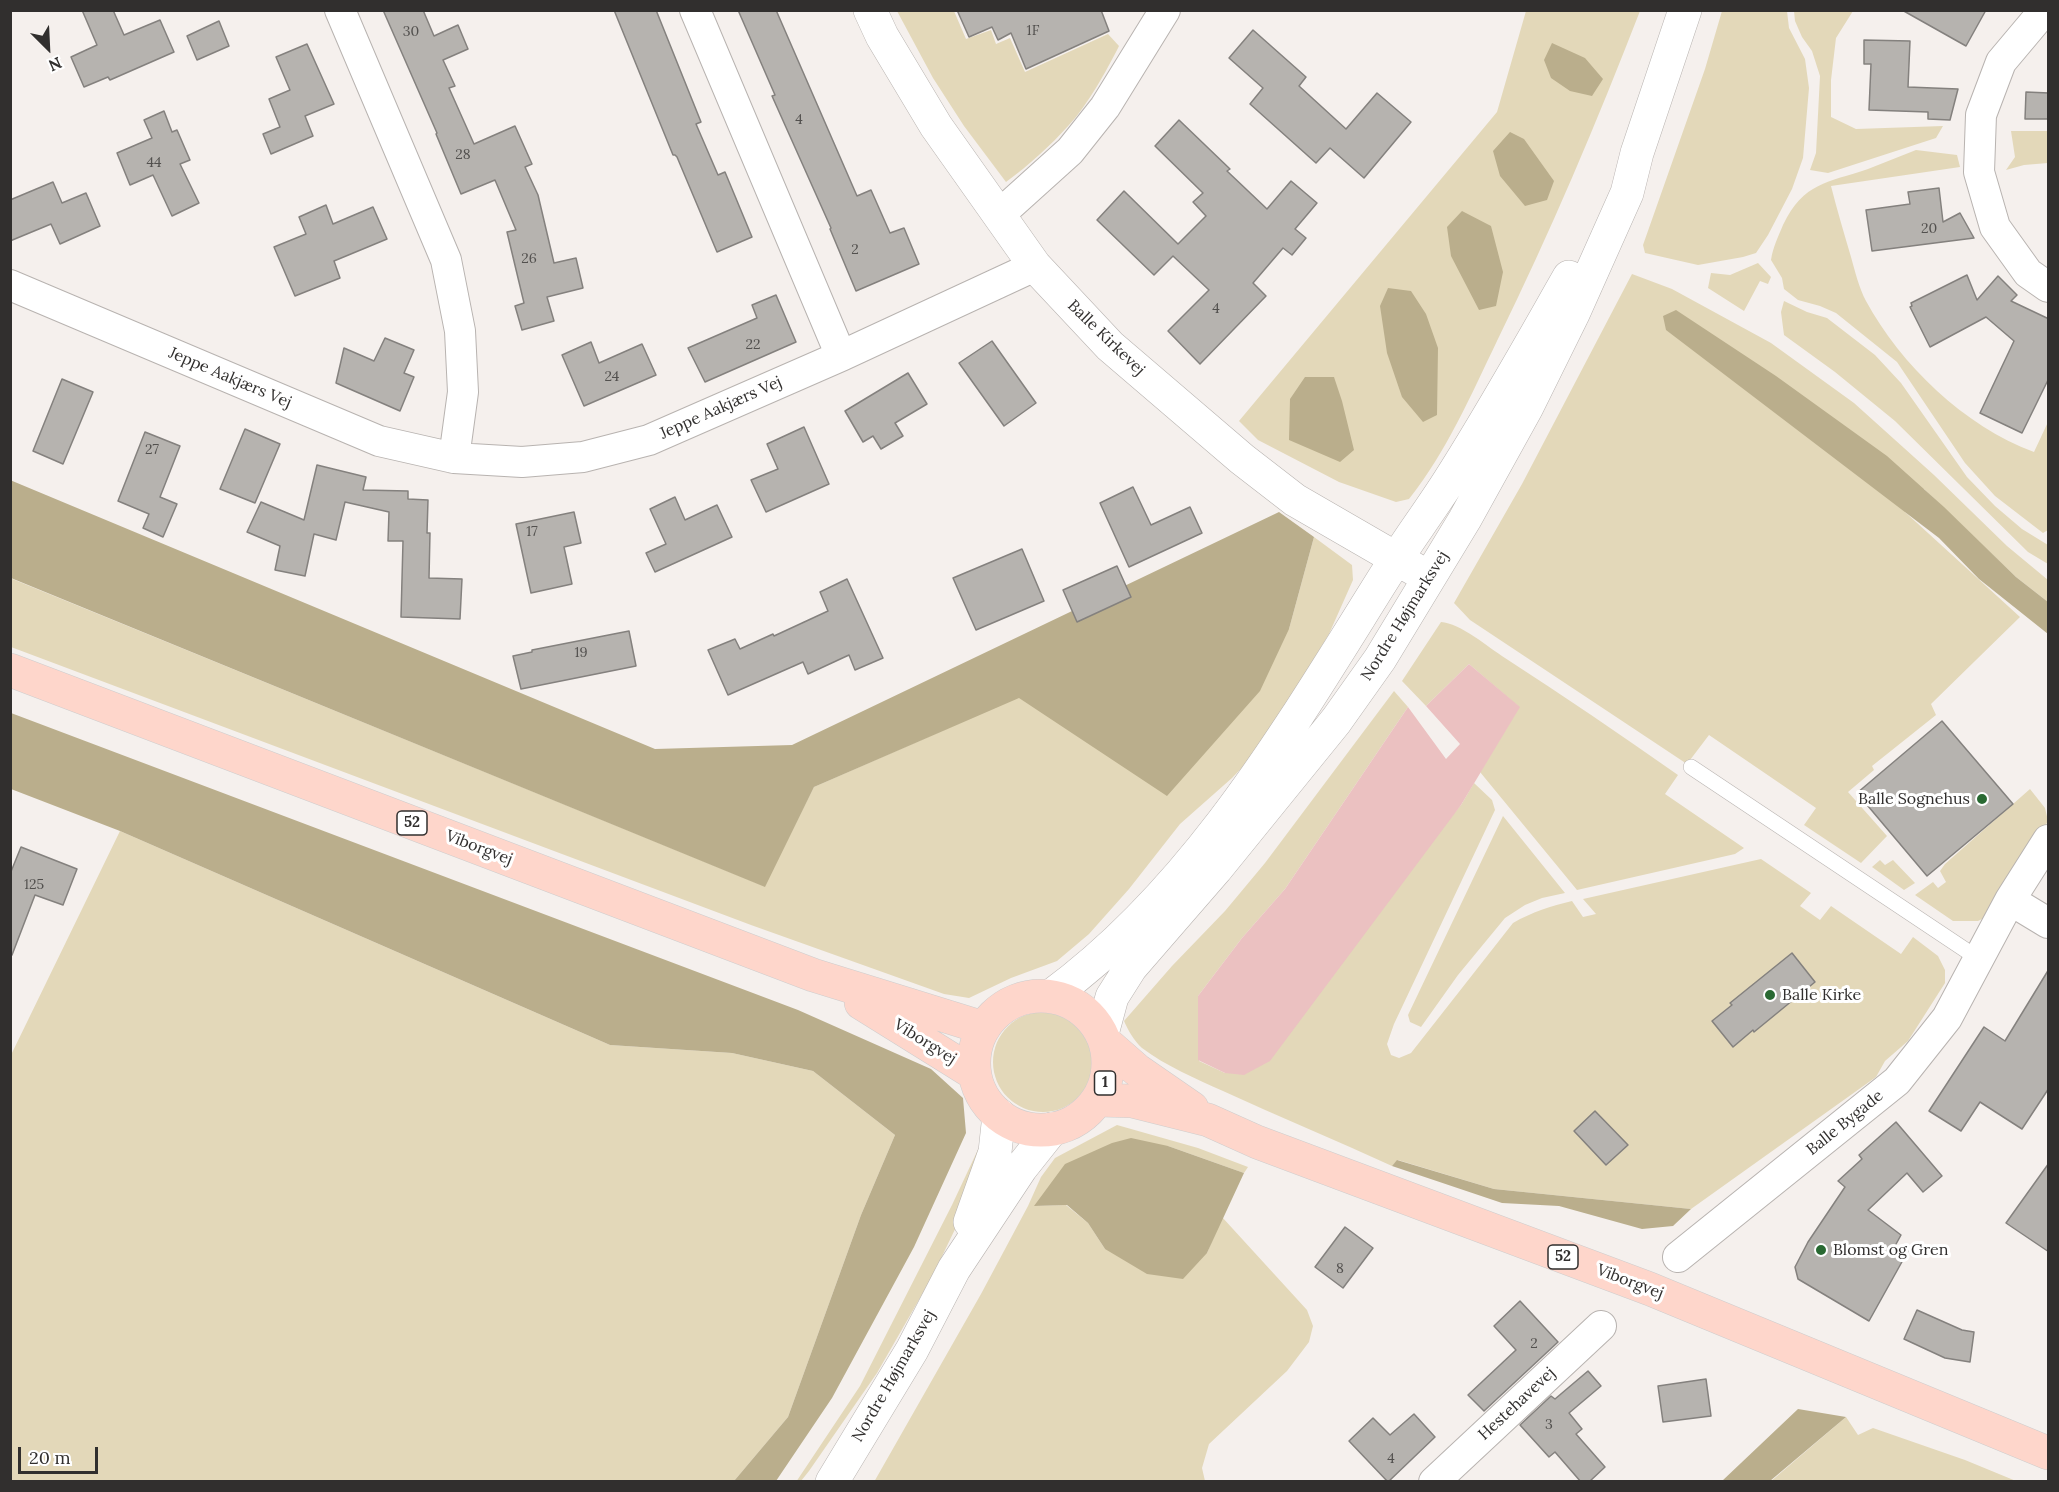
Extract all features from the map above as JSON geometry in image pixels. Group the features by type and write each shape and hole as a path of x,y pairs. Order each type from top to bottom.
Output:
{"main road":[{"name":"Viborgvej","path":"10,670 813,975 984,1028"},
{"name":"Viborgvej","path":"813,975 975,1074"},
{"name":"1","path":"1051,996 1067,1000 1094,1020 1104,1038 1109,1066 1103,1090 1087,1112 1075,1121 1052,1129 1033,1130 1015,1125 999,1115 983,1097 975,1074 976,1050 984,1028 995,1014 1010,1003 1028,997 1051,996"},
{"name":"Viborgvej","path":"1104,1038 1137,1070 1208,1120"},
{"name":"Viborgvej","path":"1097,1100 1132,1101 1208,1120 1257,1142 1650,1289 2049,1453"}],"street":[{"path":"340,10 446,260 460,341 463,392 454,458"},
{"path":"694,10 842,356"},
{"name":"Balle Kirkevej","path":"870,10 882,36 936,126 1035,266 1110,346 1242,459 1295,500 1431,578"},
{"path":"999,215 1070,151 1105,107 1164,10"},
{"name":"Nordre Højmarksvej","path":"1104,1038 1112,997 1131,967 1216,869 1302,764 1380,659 1431,578 1527,407 1573,314 1627,193 1637,153 1685,10"},
{"path":"2049,12 2038,18 2001,62 1981,116 1979,172 1995,226 2028,273 2049,287"},
{"name":"Nordre Højmarksvej","path":"1051,996 1083,973 1129,931 1197,854 1243,796 1300,712 1396,558 1445,487 1522,359 1588,243 1613,189 1637,153"},
{"name":"Jeppe Aakjærs Vej","path":"10,285 379,441 454,458 522,462 583,457 649,440 842,356 1035,266"},
{"name":"Balle Bygade","path":"1678,1257 1897,1081 1947,1018 2010,900 2049,840"},
{"path":"2010,900 2049,923"},
{"name":"Nordre Højmarksvej","path":"954,1269 995,1152 999,1115"},
{"name":"Nordre Højmarksvej","path":"832,1482 912,1350 954,1269 1021,1168 1052,1129"},
{"name":"Hestehavevej","path":"1434,1482 1600,1326"}],"lane":[{"path":"1691,767 1978,959"}],"shaded area":[{"path":"897,11 954,11 966,39 991,30 996,44 1010,38 1025,72 1108,34 1119,46 1109,66 1076,117 1047,148 1006,182 964,126 933,78"},
{"path":"1526,11 1640,11 1554,218 1468,402 1423,481 1409,499 1396,502 1339,482 1258,440 1239,421 1497,112"},
{"path":"1722,11 1787,11 1789,28 1805,59 1809,88 1803,158 1792,189 1756,253 1698,265 1645,253 1643,245 1705,69"},
{"path":"1794,11 1853,11 1836,38 1831,80 1831,117 1856,129 1943,126 1936,138 1828,173 1810,170 1816,153 1820,76 1812,51 1795,21"},
{"path":"1552,43 1585,58 1603,79 1592,96 1570,91 1551,78 1544,60"},
{"path":"2011,131 2048,131 2048,163 2024,165 2006,170 2015,157"},
{"path":"1510,132 1524,139 1554,181 1547,200 1525,206 1500,176 1493,151"},
{"path":"1916,150 1957,155 1960,167 1831,186 1859,285 1880,325 1897,348 1937,391 1959,410 2008,441 2034,452 2048,422 2048,530 2043,533 1995,496 1965,463 1897,362 1836,313 1798,300 1784,289 1782,278 1771,260 1783,225 1799,200 1808,192 1818,186"},
{"path":"1462,211 1491,226 1503,272 1496,306 1479,310 1451,256 1447,227"},
{"path":"1758,263 1771,277 1768,284 1760,281 1744,311 1708,288 1711,273 1730,275"},
{"path":"1632,274 1672,289 1771,343 1854,403 1934,475 2007,546 2048,580 2048,602 2016,577 1924,489 1905,512 2020,617 1931,704 1936,715 1872,766 1874,770 1848,792 1887,836 1861,863 1804,825 1816,808 1709,735 1687,764 1470,620 1454,603 1522,484"},
{"path":"1388,288 1411,291 1426,314 1438,348 1437,415 1423,422 1402,397 1387,353 1380,306"},
{"path":"1784,301 1827,318 1875,355 1901,383 1967,477 1995,506 2022,529 2048,545 2048,564 2028,552 1895,421 1835,372 1784,335 1781,312"},
{"path":"1676,310 1776,376 1887,456 2016,577 2048,602 2048,634 1979,579 1939,538 1666,330 1663,316"},
{"path":"1305,377 1334,377 1354,450 1340,462 1289,440 1290,399"},
{"path":"10,480 655,749 792,745 1279,512 1314,537 1289,629 1260,691 1167,796 1019,698 814,787 765,887 11,578"},
{"path":"1314,537 1352,565 1353,580 1329,634 1257,752 1232,778 1180,824 1129,889 1089,934 1057,961 1011,978 969,998 944,994 751,925 11,647 10,578 764,886 814,787 1019,697 1289,629"},
{"path":"1441,622 1457,626 1474,636 1678,775 1665,794 1744,848 1735,854 1577,890 1480,772 1519,707 1469,664 1426,706 1402,681"},
{"path":"1469,664 1520,707 1461,805 1270,1061 1244,1075 1225,1073 1198,1060 1198,996 1242,938 1285,889 1408,707 1446,759 1460,744 1426,706"},
{"path":"1394,691 1408,707 1285,889 1242,938 1198,996 1199,1061 1225,1073 1461,805 1474,783 1492,800 1495,810 1394,1024 1387,1044 1391,1055 1399,1058 1411,1053 1513,923 1520,919 1572,901 1583,917 1596,914 1583,899 1761,859 1811,893 1800,906 1820,920 1831,906 1901,954 1913,937 1938,956 1945,970 1945,983 1908,1041 1885,1061 1876,1077 1691,1209 1494,1189 1398,1160 1392,1166 1202,1082 1151,1055 1136,1042 1124,1021 1172,966 1225,911 1265,863"},
{"path":"11,713 798,1010 931,1069 963,1098 966,1133 914,1247 832,1398 776,1481 734,1481 788,1417 861,1215 895,1135 813,1071 732,1053 610,1045 120,831 11,789"},
{"path":"2030,789 2045,808 2048,821 2000,903 1990,915 1978,921 1953,921 1915,895 1933,882 1938,888 1946,882 1940,871 1945,864"},
{"path":"1503,816 1565,893 1542,898 1525,905 1505,918 1458,975 1421,1027 1410,1022 1408,1015"},
{"path":"120,831 610,1045 732,1053 813,1071 895,1135 861,1215 788,1417 734,1481 11,1481 10,1057"},
{"path":"1880,860 1885,865 1893,860 1915,883 1904,890 1872,867"},
{"path":"1043,1012 1062,1015 1079,1026 1090,1043 1093,1062 1090,1081 1079,1098 1062,1109 1043,1112 1024,1109 1007,1098 996,1081 993,1062 996,1043 1007,1026 1024,1015"},
{"path":"1117,1125 1198,1148 1248,1167 1244,1173 1168,1146 1035,1206 1066,1205 1088,1223 1105,1249 1207,1253 1222,1217 1307,1310 1313,1326 1309,1342 1287,1371 1209,1444 1202,1468 1205,1481 874,1482 981,1294 1041,1177 1055,1158"},
{"path":"1131,1138 1168,1146 1244,1173 1207,1253 1183,1279 1147,1274 1105,1249 1088,1223 1067,1205 1034,1206 1065,1164 1112,1143"},
{"path":"982,1141 971,1196 932,1277 877,1373 809,1471 801,1481 796,1482 860,1386"},
{"path":"1397,1160 1494,1189 1691,1209 1673,1226 1642,1229 1559,1206 1502,1203 1392,1166"},
{"path":"1798,1409 1846,1417 1770,1481 1722,1481"},
{"path":"1846,1417 1858,1435 1873,1428 1965,1460 2016,1481 1770,1482"}],"building":[{"path":"82,10 113,10 124,35 160,20 174,52 110,80 108,77 84,87 71,57 97,45"},
{"path":"383,10 423,10 434,36 458,25 468,49 443,60 455,86 449,88 474,144 515,126 532,164 525,167 538,195 554,263 576,258 583,288 547,297 554,321 522,330 515,306 524,303 507,232 516,230 495,180 461,194"},
{"path":"614,10 656,10 701,122 696,124 718,175 725,172 752,237 717,252 677,157 673,155"},
{"path":"738,10 776,10 857,196 871,190 890,233 904,228 919,264 856,291 831,228 772,96 775,95"},
{"path":"957,10 1101,10 1109,31 1026,69 1011,33 998,40 992,27 969,37"},
{"path":"1902,10 1986,10 1966,46"},
{"path":"219,21 229,46 197,60 187,36"},
{"path":"1253,30 1306,77 1299,86 1346,129 1377,93 1411,122 1364,178 1330,148 1316,163 1250,104 1263,88 1229,58"},
{"path":"1864,40 1910,41 1908,87 1958,89 1950,120 1928,119 1928,112 1869,110 1871,64 1864,64"},
{"path":"307,44 334,104 305,116 313,136 271,154 263,134 280,127 269,99 290,90 276,57"},
{"path":"2026,92 2049,93 2049,119 2025,119"},
{"path":"164,111 172,132 177,130 190,160 180,164 199,203 172,216 153,175 130,185 117,153 152,138 144,120"},
{"path":"1179,120 1230,169 1227,171 1267,209 1291,181 1317,203 1295,229 1306,238 1292,255 1283,248 1253,283 1266,296 1200,364 1168,331 1209,290 1173,256 1154,275 1097,220 1124,191 1178,244 1206,216 1193,202 1203,193 1155,146"},
{"path":"53,182 62,203 86,193 100,226 60,244 51,224 10,241 10,200"},
{"path":"1939,188 1943,222 1960,213 1974,238 1872,251 1866,210 1910,204 1908,192"},
{"path":"326,205 333,224 373,207 387,239 334,261 340,278 295,296 274,247 306,234 299,217"},
{"path":"1967,275 1977,300 1998,276 2017,295 2011,301 2049,319 2049,378 2022,433 1980,413 2014,341 1986,317 1930,347 1910,307 1911,303"},
{"path":"776,295 796,342 705,382 688,348 757,318 752,305"},
{"path":"385,338 414,350 404,373 414,377 400,411 336,383 344,348 374,361"},
{"path":"992,341 1036,403 1004,426 959,363"},
{"path":"591,342 599,363 642,344 656,375 584,406 562,355"},
{"path":"908,373 927,404 895,423 903,436 881,449 873,436 863,442 845,411"},
{"path":"62,379 93,392 63,464 33,451"},
{"path":"804,427 829,484 766,512 751,480 778,469 767,444"},
{"path":"245,429 280,444 255,503 220,489"},
{"path":"145,432 180,446 160,497 177,504 163,537 143,528 149,514 118,501"},
{"path":"317,465 366,477 363,490 408,491 408,499 428,500 429,578 462,579 460,619 401,617 403,541 388,541 389,512 345,502 336,540 314,534 305,576 275,570 280,546 247,532 261,502 304,520"},
{"path":"1133,487 1151,525 1190,507 1202,533 1129,567 1100,503"},
{"path":"675,497 685,520 717,505 732,537 655,572 646,553 666,544 650,509"},
{"path":"574,512 581,543 564,547 572,584 531,593 516,524"},
{"path":"1022,549 1044,601 976,630 953,578"},
{"path":"1117,566 1131,597 1077,622 1063,590"},
{"path":"847,579 883,658 855,670 849,655 808,674 803,662 728,695 708,650 735,639 740,649 828,611 820,592"},
{"path":"629,631 636,666 521,689 513,656 532,652 532,650"},
{"name":"Balle Sognehus","path":"1942,721 2013,804 1927,876 1857,793"},
{"path":"21,847 77,869 63,905 35,895 12,955 10,954 10,874"},
{"name":"Balle Kirke","path":"1792,953 1815,982 1733,1047 1712,1021 1732,1005 1730,1003"},
{"path":"2049,969 2049,1088 2022,1129 1980,1102 1961,1131 1929,1111 1984,1027 2005,1041"},
{"path":"1595,1111 1628,1145 1606,1165 1574,1131"},
{"path":"1896,1122 1942,1176 1923,1192 1907,1173 1868,1210 1901,1235 1895,1246 1908,1251 1869,1321 1798,1279 1795,1267 1808,1242 1845,1187 1838,1181 1862,1159 1859,1155"},
{"path":"2049,1163 2049,1252 2006,1223"},
{"path":"1345,1227 1373,1248 1343,1288 1315,1267"},
{"path":"1520,1301 1558,1342 1484,1411 1468,1395 1516,1350 1494,1326"},
{"path":"1917,1310 1962,1330 1974,1332 1970,1362 1945,1358 1904,1339"},
{"path":"1588,1371 1601,1386 1569,1413 1582,1429 1576,1434 1605,1467 1589,1482 1581,1482 1555,1452 1549,1457 1520,1425 1551,1396 1555,1399"},
{"path":"1706,1379 1711,1416 1663,1422 1658,1386"},
{"path":"1414,1414 1435,1437 1388,1482 1349,1441 1373,1418 1390,1435"}],"place":[{"name":"Balle Sognehus","path":"1982,799"},
{"name":"Balle Kirke","path":"1770,995"},
{"name":"Blomst og Gren","path":"1821,1250"}]}
